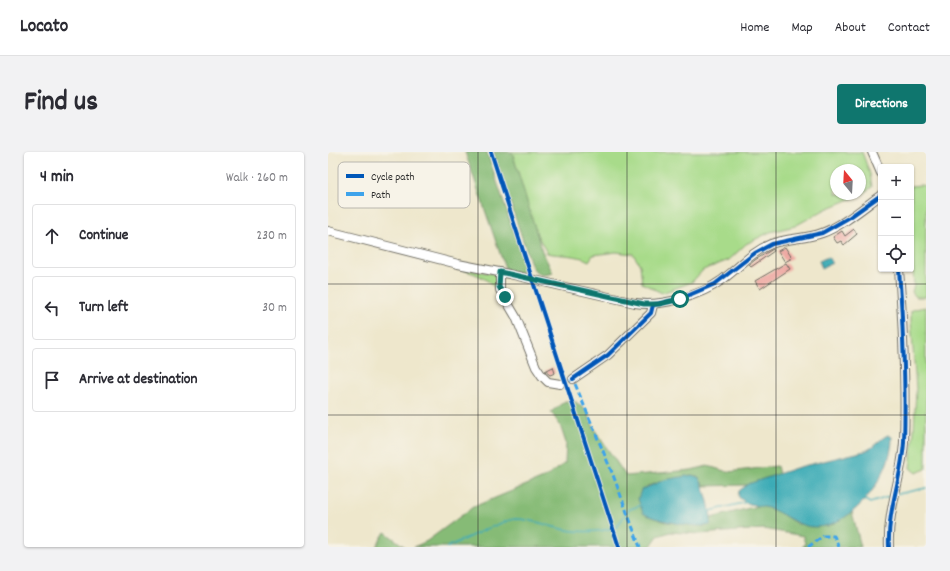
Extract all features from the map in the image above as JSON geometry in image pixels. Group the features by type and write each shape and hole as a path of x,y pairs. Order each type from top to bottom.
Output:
{"street":[{"path":"872,152 878,166"},
{"path":"328,231 458,264 500,272 635,303 653,305 680,299 715,284 755,252 772,244 822,233 850,217 878,197"},
{"path":"500,272 500,290 516,317 536,367 548,382 560,384"},
{"path":"889,547 891,513 904,443 904,376 899,272"},
{"path":"574,379 608,355 651,313 653,305"}],"green space":[{"path":"465,152 487,152 525,265 523,271 518,273 506,270 470,166 470,162 468,162"},
{"path":"493,152 512,152 542,251 553,273 546,275 541,274 532,267"},
{"path":"512,152 862,152 870,174 872,187 866,192 866,164 830,164 830,200 848,200 826,209 795,226 770,232 746,244 729,260 703,270 692,282 662,293 642,283 640,265 633,254 616,252 593,255 589,261 574,256 547,253 535,231"},
{"path":"914,186 926,186 926,297 916,297 912,292 914,285"},
{"path":"457,268 495,274 496,290 484,278 474,273"},
{"path":"926,307 926,469 916,473 910,468 916,389 911,311"},
{"path":"565,401 576,402 590,414 588,415 596,432 626,476 691,470 708,466 728,472 777,466 779,474 747,485 704,486 698,477 692,475 647,486 644,514 666,522 706,526 711,522 711,518 761,505 779,512 797,524 829,526 852,512 861,547 802,547 805,544 803,536 764,529 700,534 670,532 658,536 650,547 414,547 427,541 473,507 546,477 565,463 566,443 560,425 551,412"},
{"path":"385,532 405,547 376,547"}],"water":[{"path":"828,257 832,263 822,268 819,261"},
{"path":"888,435 892,437 891,451 886,466 878,481 868,496 857,508 844,518 830,525 815,527 803,525 771,509 745,502 738,496 739,491 748,484 799,467 865,451"},
{"path":"692,475 698,477 705,493 710,508 710,525 696,526 676,523 648,516 643,513 638,499 641,490 664,480"}],"building":[{"path":"854,229 857,234 844,245 841,241 837,243 833,237 842,231 845,236"},
{"path":"785,247 792,258 785,262 778,251"},
{"path":"773,249 774,251 751,267 749,265 755,260"},
{"path":"786,263 790,269 760,289 755,281"},
{"path":"553,367 555,373 550,375 545,371"}],"waterway":[{"path":"898,494 926,488"},
{"path":"865,500 870,503 891,496"},
{"path":"710,511 747,502"},
{"path":"447,547 492,527 515,519 530,520 554,527 578,531 609,529 617,527 628,510 641,505"}],"marked path":[{"path":"570,381 573,379 613,475 640,547"},
{"path":"808,547 823,536 834,536 839,547"}],"cycle path":[{"path":"491,152 619,547"},
{"path":"573,379 608,355 651,313 653,305 680,299 715,284 755,253 772,244 822,233 850,217 878,197"},
{"path":"889,547 890,520 901,468 904,442 904,356 899,272"}],"route":[{"path":"505,297 499,287 500,272 635,303 653,305 680,299"}]}
